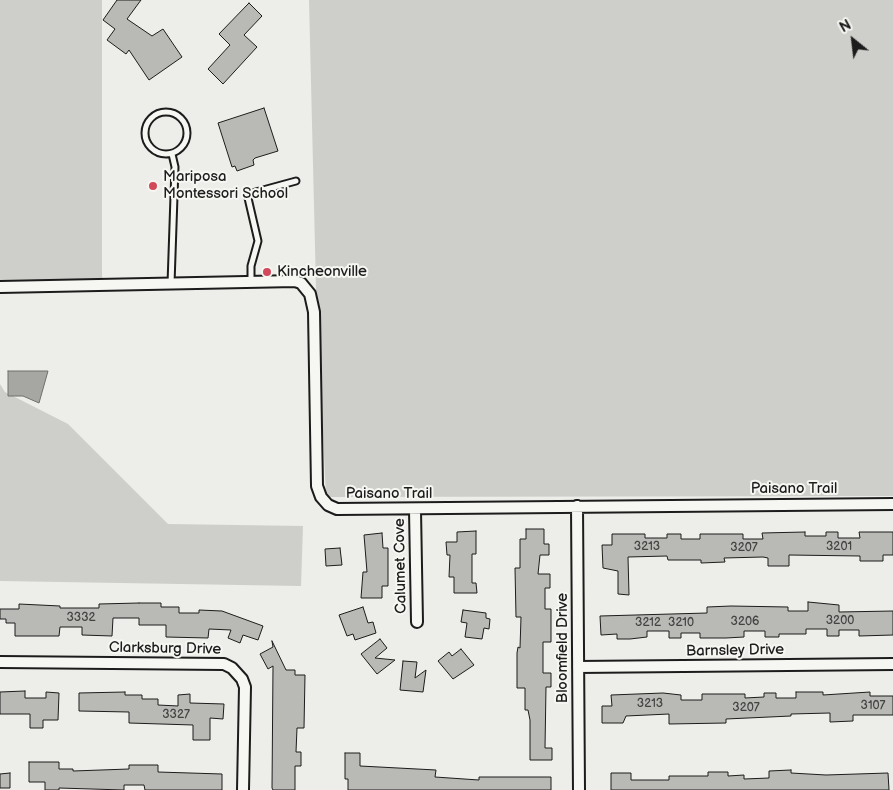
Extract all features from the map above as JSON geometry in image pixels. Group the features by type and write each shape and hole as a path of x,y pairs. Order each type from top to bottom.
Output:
{"street":[{"name":"Paisano Trail","path":"0,287 295,280 306,287 313,301 317,486 321,497 337,509 416,510 577,506 893,504"},
{"name":"Bloomfield Drive","path":"577,506 579,790"},
{"name":"Calumet Cove","path":"416,510 417,622"},
{"name":"Clarksburg Drive","path":"0,662 224,664 232,668 242,679 244,687 243,790"},
{"name":"Barnsley Drive","path":"578,667 893,664"}],"lane":[{"path":"160,112 174,113 185,123 187,138 179,150 172,154 165,155 152,150 145,139 145,126 148,120 160,112"},
{"path":"171,284 175,167 172,154"},
{"path":"251,282 251,266 258,241 248,198 252,193 296,181"}],"shaded area":[{"path":"0,0 102,0 102,276 105,285 0,287"},
{"path":"309,0 893,0 893,496 326,497 316,288"},
{"path":"8,371 48,371 39,403 23,396 8,396"},
{"path":"0,384 5,392 68,424 168,524 303,526 301,586 0,581"}],"building":[{"path":"117,0 141,0 127,19 152,36 163,29 182,57 149,80 129,50 126,54 107,40 115,29 103,20"},
{"path":"249,3 262,16 244,35 257,47 223,84 208,69 230,45 219,34"},
{"path":"264,108 278,151 255,158 253,160 254,165 237,171 235,166 232,167 218,123"},
{"path":"526,529 544,529 544,544 549,544 549,555 540,555 538,574 550,574 550,588 545,588 545,609 551,609 551,642 543,642 543,673 551,673 551,687 546,687 545,748 552,748 552,760 530,760 530,720 528,710 525,710 525,688 517,688 517,653 518,647 520,648 521,617 516,617 515,568 520,568 520,539 526,539"},
{"path":"476,531 476,554 472,554 472,583 476,583 477,593 454,593 454,577 449,577 450,555 447,555 446,542 457,542 457,532"},
{"path":"805,532 805,536 826,536 826,532 838,532 838,538 860,538 859,532 893,532 893,555 883,555 883,561 860,561 860,556 789,555 789,566 768,566 768,558 763,557 724,558 725,562 701,563 701,560 668,560 667,556 628,557 629,595 618,594 618,571 603,568 602,545 612,545 612,534 645,534 645,538 667,538 667,534 681,534 681,539 700,539 700,534 743,534 743,539 763,539 762,533"},
{"path":"382,533 383,548 388,548 388,586 382,586 382,598 361,598 363,572 367,572 364,535"},
{"path":"340,548 342,565 326,566 325,549"},
{"path":"808,602 839,605 839,612 893,611 893,635 859,636 859,630 839,630 839,636 827,636 827,629 806,629 806,634 779,634 779,637 765,637 765,631 744,631 744,637 726,638 700,638 700,633 681,633 681,638 669,638 669,631 647,631 647,637 630,639 617,639 617,634 601,635 600,616 707,613 707,607 731,606 788,607 788,611 808,611"},
{"path":"161,603 161,607 179,607 179,613 199,613 199,610 222,611 263,626 258,640 243,635 240,643 228,638 231,630 209,629 208,638 166,637 166,625 139,625 139,618 113,618 112,636 82,635 82,627 60,627 59,636 15,636 15,623 6,623 6,619 0,619 0,609 19,609 19,604 60,606 60,608 99,608 99,604"},
{"path":"363,607 368,623 373,622 376,633 355,640 353,634 347,636 339,615"},
{"path":"463,610 486,613 486,618 490,619 489,629 484,628 482,639 465,637 467,623 461,622"},
{"path":"380,639 387,648 375,658 395,660 377,674 361,654"},
{"path":"272,641 286,670 295,670 295,675 305,675 304,728 297,728 296,752 301,752 301,766 295,766 295,790 273,790 272,788 273,666 268,669 260,654 273,647"},
{"path":"461,649 474,665 453,679 438,661 449,652 452,656"},
{"path":"403,661 417,662 415,678 426,670 423,692 400,690"},
{"path":"25,691 25,698 46,698 46,692 59,693 58,720 43,720 43,728 30,728 30,714 0,714 0,692"},
{"path":"125,692 125,695 142,695 142,699 158,699 158,705 178,706 178,695 190,694 190,703 224,704 223,719 210,718 210,740 193,740 193,725 129,723 129,712 79,711 79,693"},
{"path":"796,692 823,692 823,695 870,692 870,696 893,696 893,715 853,715 853,721 830,722 830,713 791,714 791,716 726,719 726,723 669,724 669,714 626,716 623,723 602,723 602,706 612,706 611,695 663,693 681,695 681,700 702,700 702,694 745,694 745,698 764,697 764,693 776,693 776,698 796,698"},
{"path":"345,753 360,753 360,766 436,770 435,777 479,780 479,777 551,777 551,790 348,790 348,779 345,779"},
{"path":"29,762 59,762 59,769 73,769 73,771 129,769 129,765 158,765 158,772 222,774 222,790 145,790 144,785 124,785 124,790 59,788 59,790 45,790 45,782 29,782"},
{"path":"791,770 791,773 826,775 888,773 889,790 611,790 611,773 631,773 631,780 669,780 669,776 708,776 708,772 728,772 728,776 744,775 744,779 769,778 769,771"},
{"path":"10,773 10,788 0,788 0,774"}],"place":[{"name":"Mariposa Montessori School","path":"153,186"},
{"name":"Kincheonville","path":"267,272"}]}
